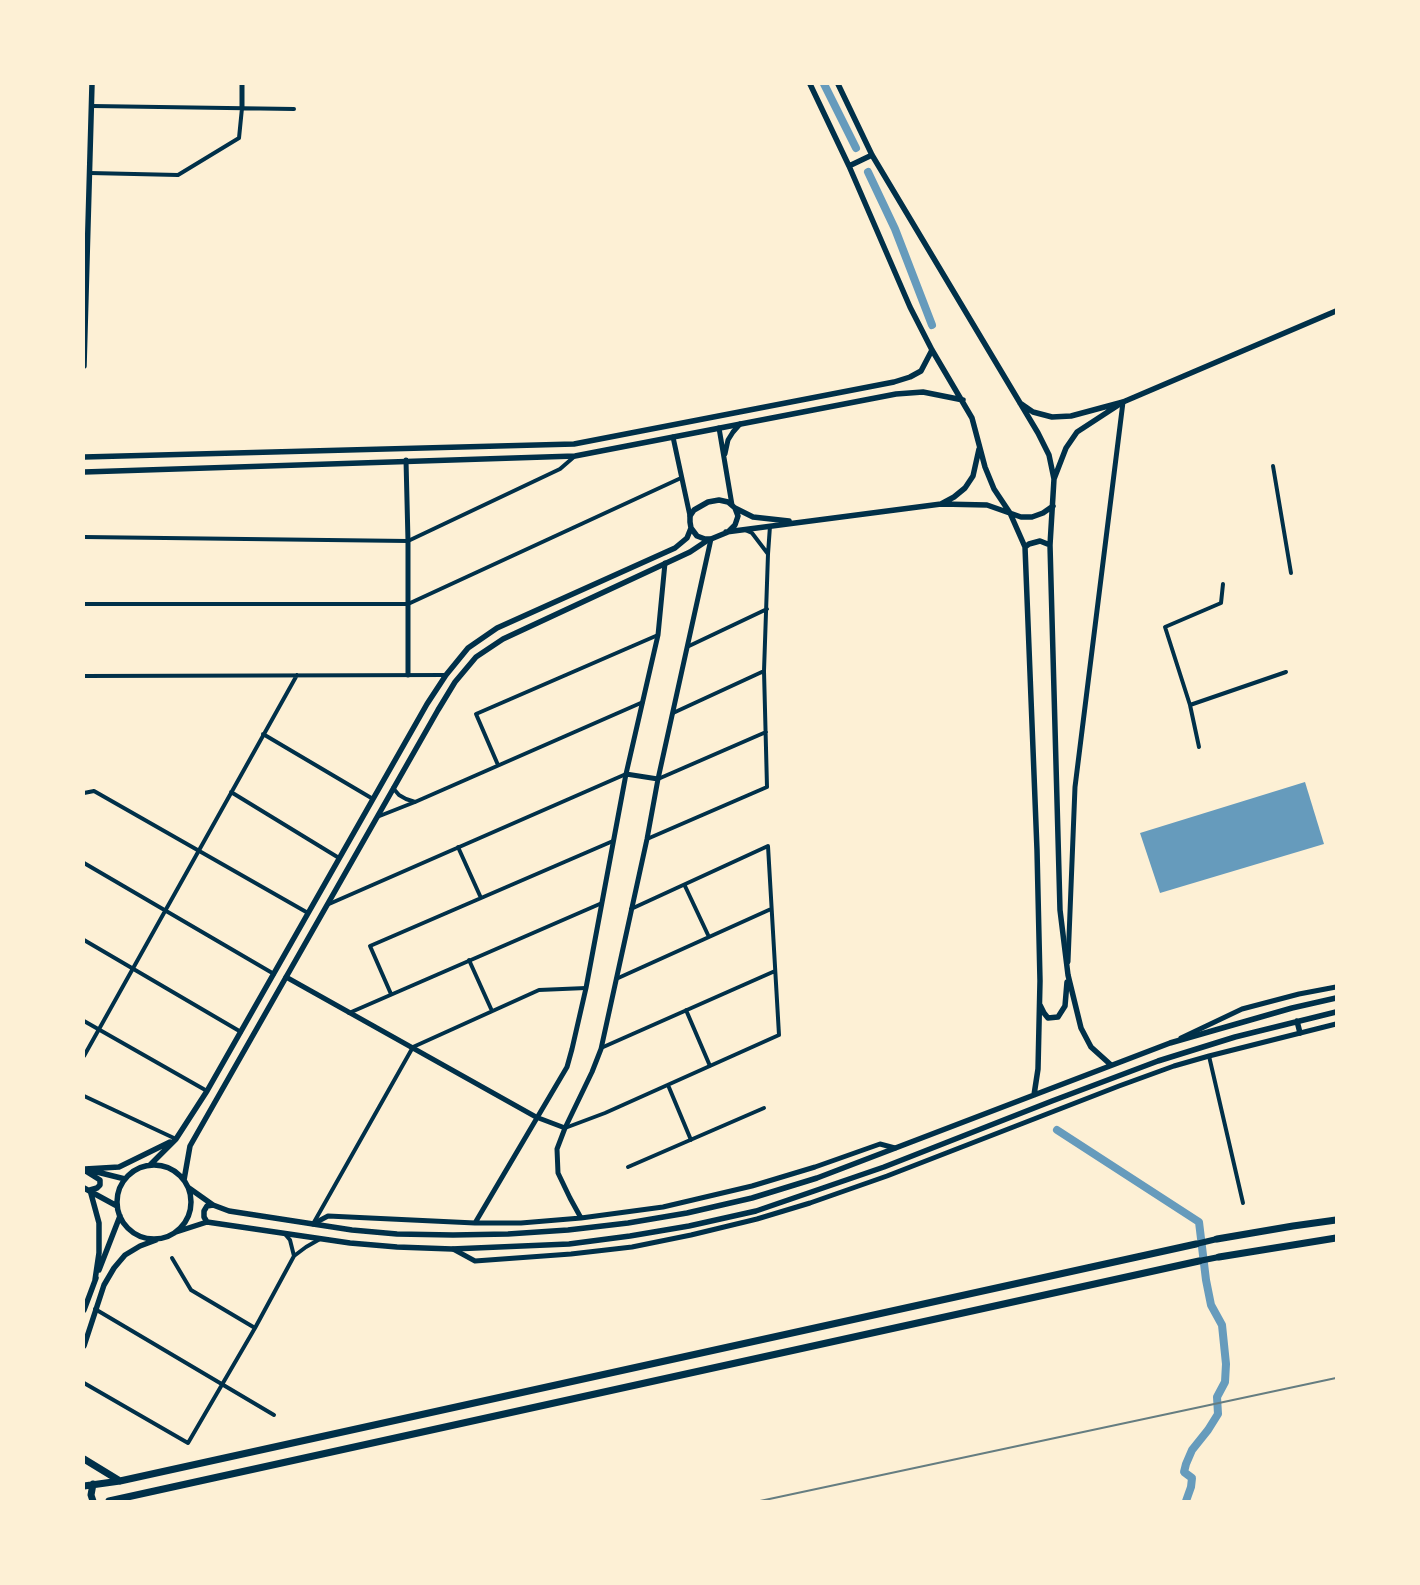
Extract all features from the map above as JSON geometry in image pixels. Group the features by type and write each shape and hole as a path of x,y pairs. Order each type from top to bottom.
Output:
{"highway":[{"path":"1217,1239 1336,1220"},
{"path":"1219,1257 1336,1238"},
{"path":"84,1486 120,1481 1196,1244"},
{"path":"109,1501 1200,1261"},
{"path":"84,1459 120,1481"},
{"path":"93,1484 91,1495 93,1501"}],"main road":[{"path":"84,366 92,84"},
{"path":"810,84 849,166 910,307 932,350 972,418 985,467 994,490 1010,513 1025,548 1037,850 1040,1003 1038,1069 1034,1095"},
{"path":"838,84 872,155 1049,455 1054,479 1050,545 1060,910 1068,975 1081,1028 1091,1047 1111,1065"},
{"path":"849,166 872,155"},
{"path":"1018,402 1033,412 1052,417 1071,416 1123,402 1336,311"},
{"path":"932,350 921,372 894,382 574,444 84,457 86,462 84,471 575,456 896,394 923,392 962,400"},
{"path":"1054,479 1066,448 1077,432 1123,402"},
{"path":"716,417 719,428"},
{"path":"671,426 673,437"},
{"path":"941,504 965,488 973,476 979,447"},
{"path":"150,1165 176,1139 207,1091 446,675 468,648 497,628 661,555 682,543 687,538 691,528 690,516 694,510 708,502 719,500 753,517 798,522"},
{"path":"726,532 941,504 986,505 1021,517 1032,517 1044,513 1053,506"},
{"path":"184,1180 190,1146 455,682 476,657 503,639 690,552 709,539 732,529 737,522 738,516 734,506"},
{"path":"691,528 697,536 709,539"},
{"path":"1025,548 1029,544 1040,541 1050,545"},
{"path":"661,555 665,563"},
{"path":"468,648 476,657"},
{"path":"1040,1003 1048,1018 1058,1017 1065,1006 1068,975"},
{"path":"189,1188 213,1205 229,1211 370,1231 453,1235 568,1230 628,1223 687,1213 752,1198 817,1178 1170,1043 1283,1010 1336,998"},
{"path":"84,1346 104,1285 114,1268 125,1255 140,1246 207,1222 350,1243 452,1249 569,1244 689,1226 756,1211 884,1168 1150,1064 1235,1037 1297,1020 1336,1012"},
{"path":"1297,1020 1300,1033"},
{"path":"84,1169 119,1167 176,1139"},
{"path":"161,1238 149,1239 131,1231 124,1224 117,1206 120,1187 125,1179 132,1172 141,1168 150,1165 160,1165 169,1168 184,1180 189,1188 191,1207 188,1217 176,1232"},
{"path":"884,1168 887,1176"},
{"path":"84,1169 125,1179"},
{"path":"84,1169 100,1180 100,1185 97,1188 87,1189"},
{"path":"87,1189 117,1206"},
{"path":"87,1189 96,1209 100,1230 95,1280"},
{"path":"207,1222 204,1217 204,1211 207,1206 213,1205"},
{"path":"84,1307 120,1216"},
{"path":"1196,1244 1217,1239"},
{"path":"1200,1261 1219,1257"}],"street":[{"path":"90,173 178,174 240,138 242,84"},
{"path":"92,106 294,109"},
{"path":"1068,975 1075,787 1123,402"},
{"path":"724,457 728,440 740,424"},
{"path":"719,428 734,506"},
{"path":"673,437 690,516"},
{"path":"84,537 408,541 560,469 575,456"},
{"path":"406,460 408,674"},
{"path":"1273,466 1291,573"},
{"path":"84,604 408,604 681,478"},
{"path":"647,838 767,786 764,671 770,526"},
{"path":"745,530 752,533 768,554"},
{"path":"581,1218 558,1173 558,1150 565,1128 592,1072 601,1048 688,646 709,539"},
{"path":"475,1223 567,1067 586,988 626,774 658,635 665,563"},
{"path":"1199,747 1190,705 1165,627 1221,603 1223,584"},
{"path":"688,646 767,609"},
{"path":"498,765 476,714 658,635"},
{"path":"673,713 764,671"},
{"path":"1190,705 1286,672"},
{"path":"84,1056 297,674"},
{"path":"84,676 446,675"},
{"path":"377,816 415,802 643,702"},
{"path":"326,905 626,774 658,779 766,732"},
{"path":"263,734 374,799"},
{"path":"393,788 406,800 415,802"},
{"path":"84,793 94,791 308,913"},
{"path":"231,792 340,858"},
{"path":"391,994 370,946 613,841"},
{"path":"286,977 536,1117 565,1128 605,1113 779,1035 768,846 631,909"},
{"path":"458,847 481,898"},
{"path":"84,863 274,974"},
{"path":"684,886 709,937"},
{"path":"349,1013 602,902"},
{"path":"616,980 771,909"},
{"path":"84,940 241,1032"},
{"path":"469,960 492,1011"},
{"path":"601,1048 775,971"},
{"path":"1170,1043 1242,1009 1336,986"},
{"path":"313,1224 413,1047 539,990 586,988"},
{"path":"686,1010 710,1066"},
{"path":"84,1021 207,1091"},
{"path":"452,1249 475,1261 571,1254 632,1247 758,1219 887,1176 1174,1066 1336,1024"},
{"path":"1209,1056 1243,1203"},
{"path":"668,1085 691,1140"},
{"path":"84,1096 176,1139"},
{"path":"628,1167 764,1108"},
{"path":"313,1224 328,1216 475,1223 521,1223 581,1218 663,1207 752,1186 815,1167 880,1144 895,1148"},
{"path":"285,1234 290,1240 294,1256"},
{"path":"84,1383 188,1443 256,1328 294,1256 320,1239"},
{"path":"172,1258 191,1290 256,1328"},
{"path":"95,1309 274,1415"}],"water":[{"path":"1305,782 1324,844 1160,893 1140,833"}],"waterway":[{"path":"824,84 856,148"},
{"path":"868,172 895,229 932,325"},
{"path":"1057,1130 1199,1222 1206,1280 1211,1305 1222,1325 1226,1364 1225,1382 1217,1397 1218,1414 1192,1450 1186,1464 1184,1472 1192,1478 1186,1501"}],"railway":[{"path":"760,1501 1336,1378"}]}
